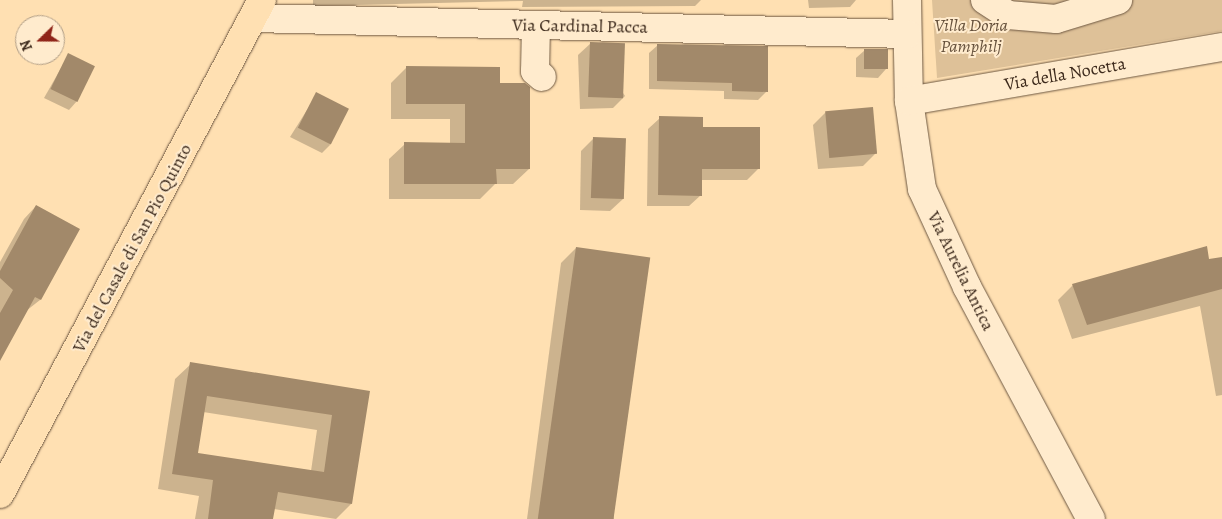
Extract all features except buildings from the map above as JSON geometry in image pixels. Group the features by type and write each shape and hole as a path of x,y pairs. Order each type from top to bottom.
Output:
{"main road":[{"name":"Via del Casale di San Pio Quinto","path":"0,494 258,9"}],"street":[{"name":"Via Aurelia Antica","path":"907,0 909,101 914,159 927,202 976,304 1091,519"},
{"path":"985,0 1008,15 1056,19 1118,0"},
{"name":"Via Cardinal Pacca","path":"258,9 536,25 907,34"},
{"path":"536,25 535,71 542,78"},
{"name":"Via della Nocetta","path":"909,101 1222,47"}],"green space":[{"name":"Villa Doria Pamphilj","path":"932,0 1222,0 1222,31 937,78"}]}
